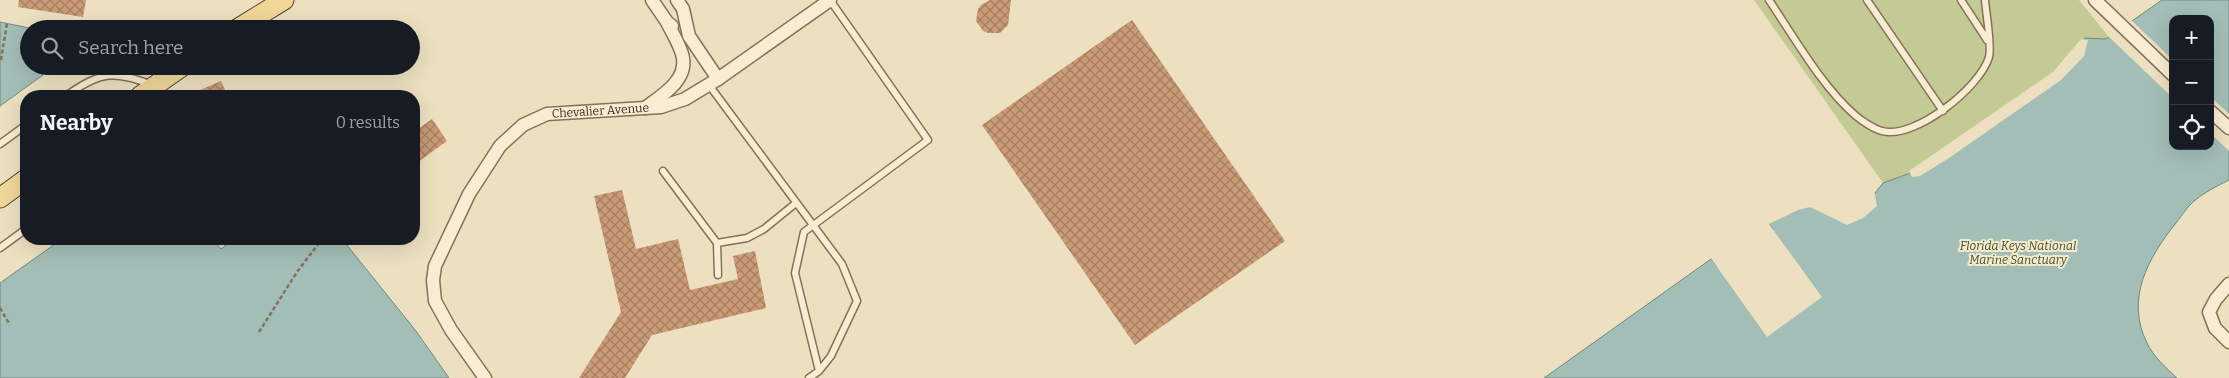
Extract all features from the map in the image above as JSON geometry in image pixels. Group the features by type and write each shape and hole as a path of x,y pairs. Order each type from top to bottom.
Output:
{"main road":[{"path":"252,20 284,0"},
{"path":"155,90 172,75"},
{"path":"0,198 20,183"}],"street":[{"path":"645,108 672,88 680,76 683,58 667,22 652,0"},
{"path":"677,0 683,9 689,36 714,82"},
{"name":"Chevalier Avenue","path":"485,378 451,330 434,301 433,280 435,266 469,194 500,146 523,125 547,114 661,107 685,99 714,82 830,0"},
{"path":"2095,0 2169,71"},
{"path":"667,22 689,36"},
{"path":"2214,114 2229,128"},
{"path":"2229,284 2216,299 2209,312 2214,328 2229,342"}],"lane":[{"path":"818,372 795,273 804,232 928,140 830,0"},
{"path":"1769,0 1830,89 1856,117 1882,131 1902,131 1943,111 1977,81 1989,56 1985,0"},
{"path":"1867,0 1943,111"},
{"path":"1961,0 1988,41"},
{"path":"74,90 82,84 104,75 125,75 147,90"},
{"path":"714,82 796,203 842,264 857,301 831,356 818,372 810,378"},
{"path":"0,144 20,129"},
{"path":"663,171 717,243 718,276"},
{"path":"717,243 747,238 764,229 796,203"},
{"path":"0,248 20,233"}],"path":[{"path":"1,60 7,23"},
{"path":"259,332 297,272 317,245"},
{"path":"0,308 10,325"}],"green space":[{"name":"Florida Keys National Marine Sanctuary","path":"1754,0 2079,0 2109,37 2162,0 2229,0 2229,180 2201,196 2186,210 2157,250 2143,280 2139,295 2138,311 2147,343 2156,357 2177,378 1544,378 1711,259 1718,268 1841,218 1859,213 1883,183"}],"water":[{"name":"Florida Keys National Marine Sanctuary","path":"2162,0 2229,0 2229,180 2201,196 2186,210 2157,250 2143,280 2139,295 2138,311 2147,343 2156,357 2177,378 1544,378 1711,259 1718,268 1773,229 1766,220 1805,199 1841,218 1859,213 1883,183 1916,171 2055,74 2085,38 2106,39"},
{"path":"0,22 20,26 20,75 43,75 0,106"},
{"path":"54,245 217,245 221,249 226,245 347,245 416,331 449,378 0,378 0,283"}],"pier":[{"path":"2130,19 2169,56 2169,94 2107,35"},
{"path":"2081,39 2088,40 2084,56 2061,80 1949,158 1920,176 1912,177 1909,171 2053,72"},
{"path":"2214,100 2229,114 2229,151 2214,137"},
{"path":"1874,190 1877,206 1863,218 1847,225 1810,207 1798,210 1769,224 1822,297 1767,337 1710,257 1718,265 1769,229 1764,221 1765,218 1804,197 1841,215 1858,211"}],"building":[{"path":"19,0 86,0 83,17 18,7"},
{"path":"990,0 1011,0 1008,25 1000,33 983,31 976,21 978,9"},
{"path":"1132,20 1285,241 1135,345 982,125"},
{"path":"221,81 225,90 200,90"},
{"path":"432,119 447,141 420,161 420,128"},
{"path":"622,190 636,249 678,239 690,290 738,279 733,256 755,251 766,308 652,335 625,378 579,378 621,312 594,196"}]}
